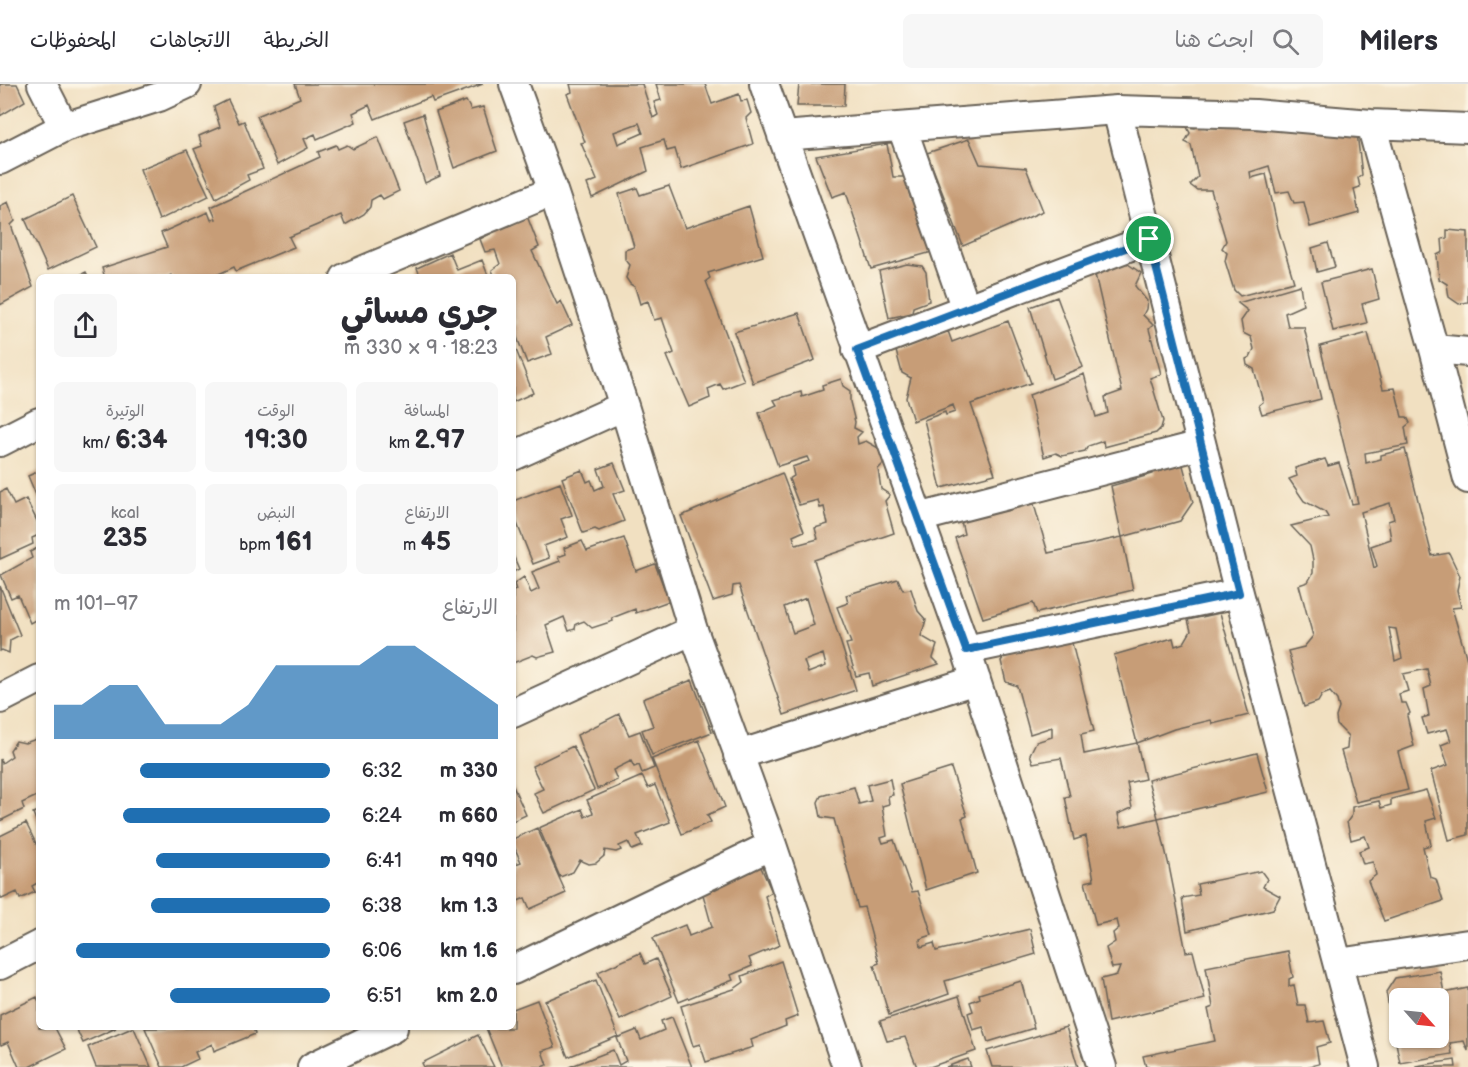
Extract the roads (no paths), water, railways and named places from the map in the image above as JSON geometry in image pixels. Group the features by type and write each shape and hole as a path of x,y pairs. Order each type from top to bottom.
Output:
{"street":[{"path":"42,84 64,127"},
{"path":"0,160 64,127 159,97 186,84"},
{"path":"514,84 553,191 624,406 693,630 772,845 838,1064"},
{"path":"764,84 857,350 966,650 1102,1067"},
{"path":"782,136 1117,110 1255,114 1371,124 1468,128"},
{"path":"1117,110 1239,593 1365,1067"},
{"path":"1371,124 1468,479"},
{"path":"902,127 966,309"},
{"path":"355,274 553,191"},
{"path":"857,350 1149,239"},
{"path":"1434,348 1468,352"},
{"path":"516,455 624,406"},
{"path":"0,442 36,424"},
{"path":"918,518 1201,445"},
{"path":"966,650 1239,593"},
{"path":"516,712 693,630"},
{"path":"738,755 976,680"},
{"path":"0,699 36,681"},
{"path":"516,969 772,845"},
{"path":"1338,963 1468,944"},
{"path":"0,965 36,947"},
{"path":"312,1067 389,1030"}]}
